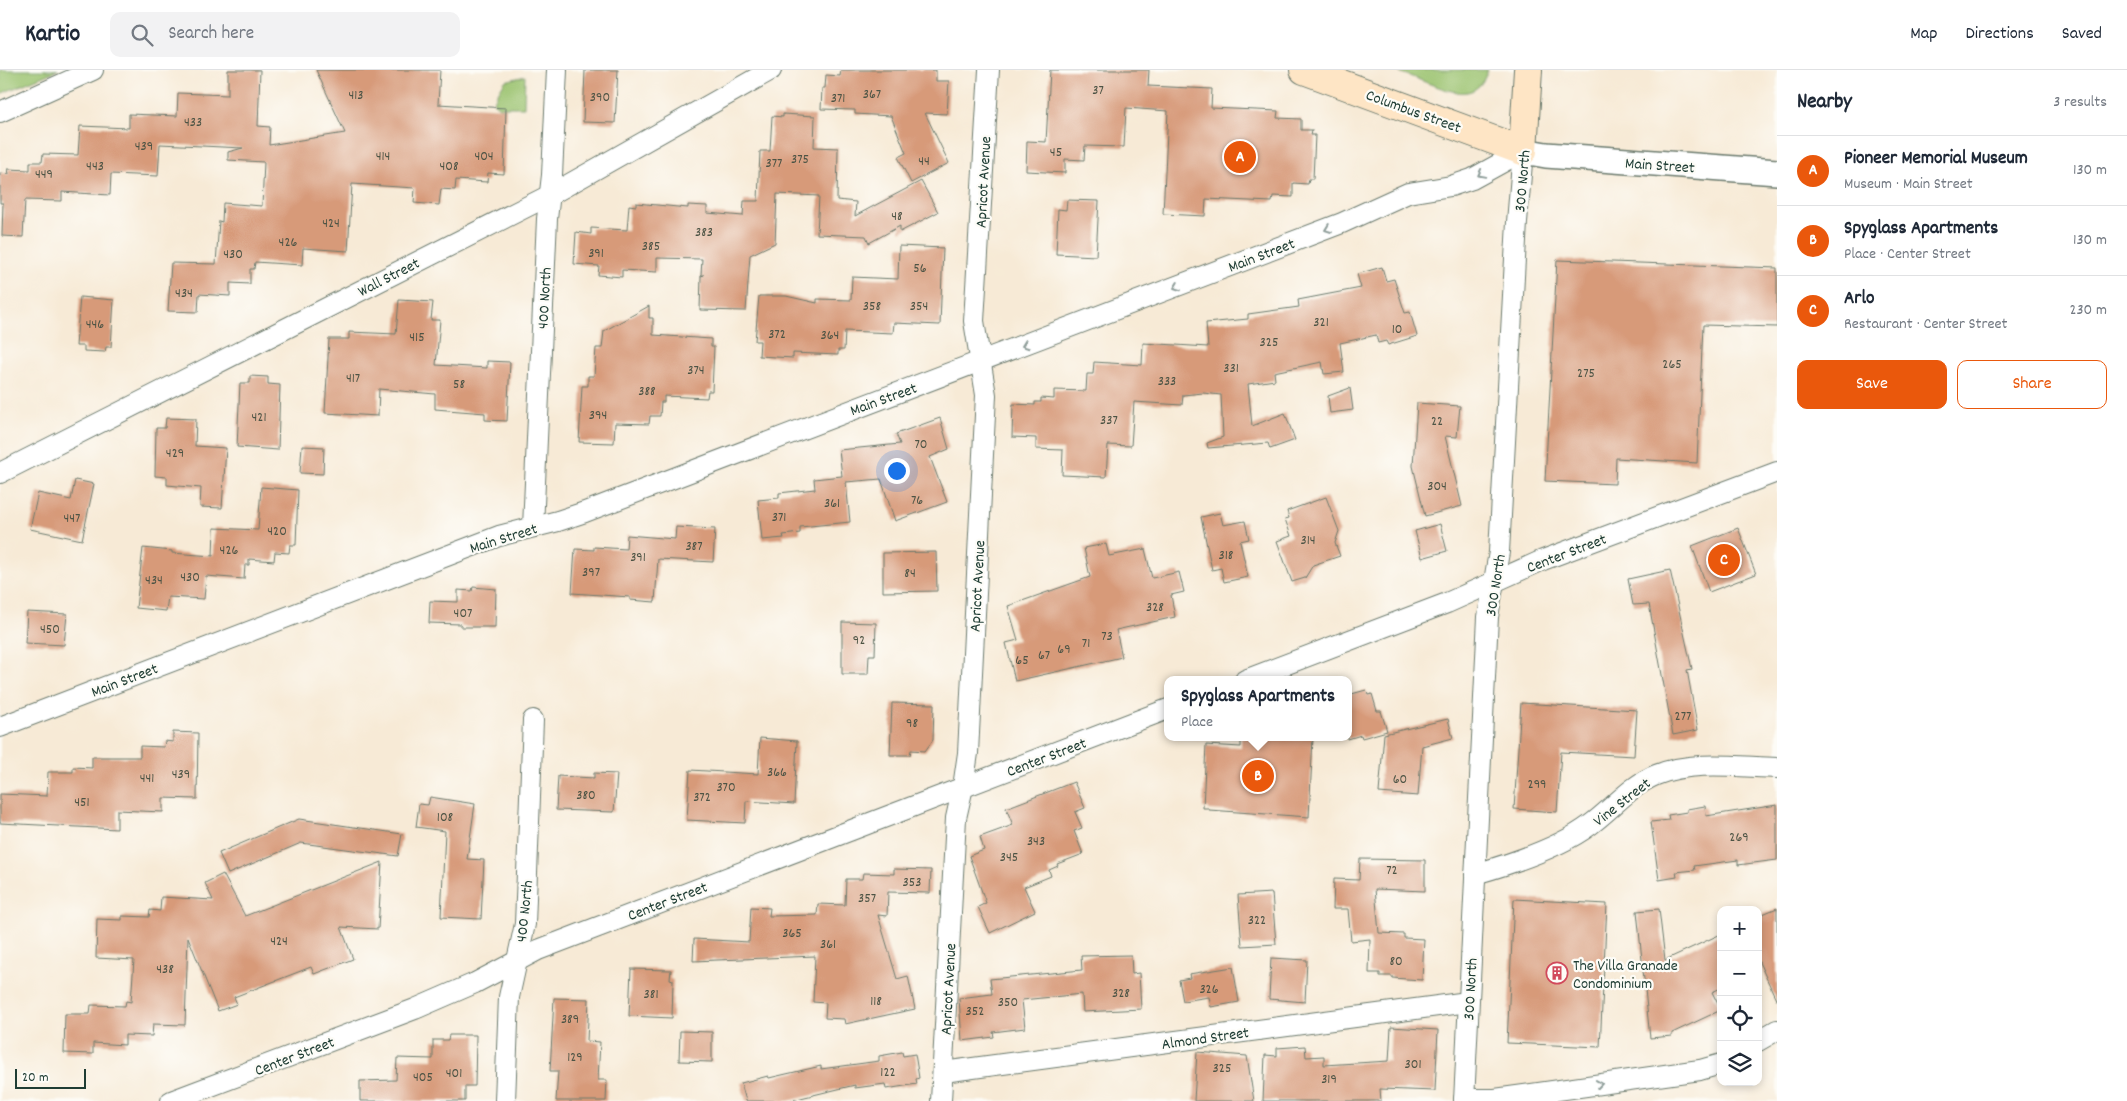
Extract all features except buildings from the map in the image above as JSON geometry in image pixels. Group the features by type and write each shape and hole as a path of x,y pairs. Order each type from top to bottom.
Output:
{"main road":[{"name":"Columbus Street","path":"1304,70 1523,151"},
{"name":"300 North","path":"1523,151 1528,70"}],"street":[{"path":"0,112 94,70"},
{"name":"400 North","path":"533,527 546,248 557,70"},
{"name":"Wall Street","path":"0,473 550,195 771,70"},
{"name":"Apricot Avenue","path":"942,1101 956,818 968,753 986,395 974,322 989,70"},
{"name":"Main Street","path":"0,726 499,536 585,512 1342,223 1408,193 1451,186 1472,179 1523,151 1546,155 1777,172"},
{"name":"300 North","path":"1464,1100 1488,617 1499,552 1517,222 1523,151"},
{"name":"Center Street","path":"1255,676 1447,603 1544,560 1777,472"},
{"name":"Center Street","path":"171,1101 415,1009 475,983 538,950 1164,711"},
{"name":"400 North","path":"505,1101 509,997 525,924 533,720"},
{"name":"Vine Street","path":"1474,874 1496,868 1572,836 1588,827 1625,796 1655,775 1670,770 1700,766 1777,768"},
{"name":"Almond Street","path":"943,1072 1468,1002"},
{"path":"1762,1039 1777,1030"},
{"path":"1464,1100 1495,1099 1717,1065"}],"green space":[{"path":"0,70 58,70 0,94"},
{"path":"1394,70 1488,70 1478,87 1471,91 1456,92"},
{"path":"525,76 524,107 499,107 493,102 505,81"}],"place":[{"name":"Pioneer Memorial Museum","path":"1240,157"},
{"name":"Arlo","path":"1724,560"},
{"name":"Spyglass Apartments","path":"1258,776"},
{"name":"The Villa Granade Condominium","path":"1557,973"}]}
